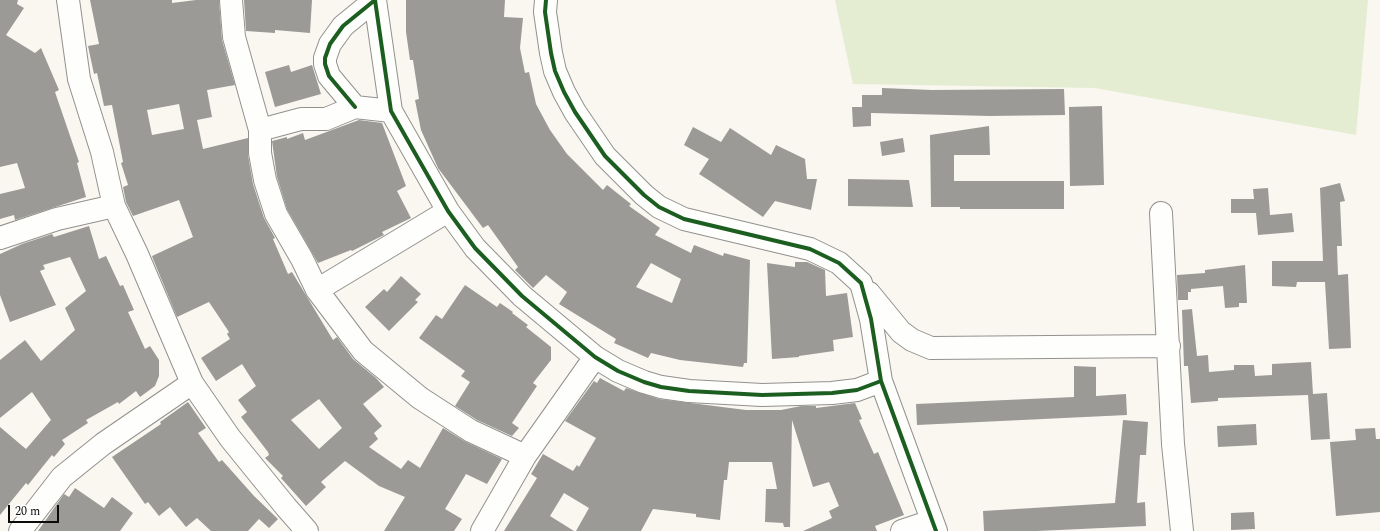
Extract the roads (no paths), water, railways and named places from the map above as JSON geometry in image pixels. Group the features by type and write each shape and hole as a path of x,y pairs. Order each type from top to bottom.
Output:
{"street":[{"path":"68,0 79,79 102,152 114,206 137,254 192,383 230,438 286,508 307,531"},
{"path":"231,0 234,37 260,130 260,153 265,180 276,214 302,259 317,290 363,351 387,372 420,398 471,431 525,456"},
{"path":"355,107 329,76 325,64 325,58 330,44 343,26 374,0 391,111 448,211 475,248 522,296 595,357 618,371 644,382 689,391 762,395 832,393 857,390 881,381"},
{"path":"546,0 545,12 551,53 555,71 564,92 575,112 605,156 644,195 659,207 684,219 810,249 839,264 861,283 901,332 912,340 931,348 1168,346"},
{"path":"260,130 301,119 326,119 355,107 391,111"},
{"path":"0,238 57,218 114,206"},
{"path":"317,290 448,211"},
{"path":"1161,214 1173,444 1182,531"},
{"path":"861,283 871,319 881,381 934,526 902,531"},
{"path":"482,531 525,456 595,357"},
{"path":"20,531 62,477 103,444 192,383"}]}
